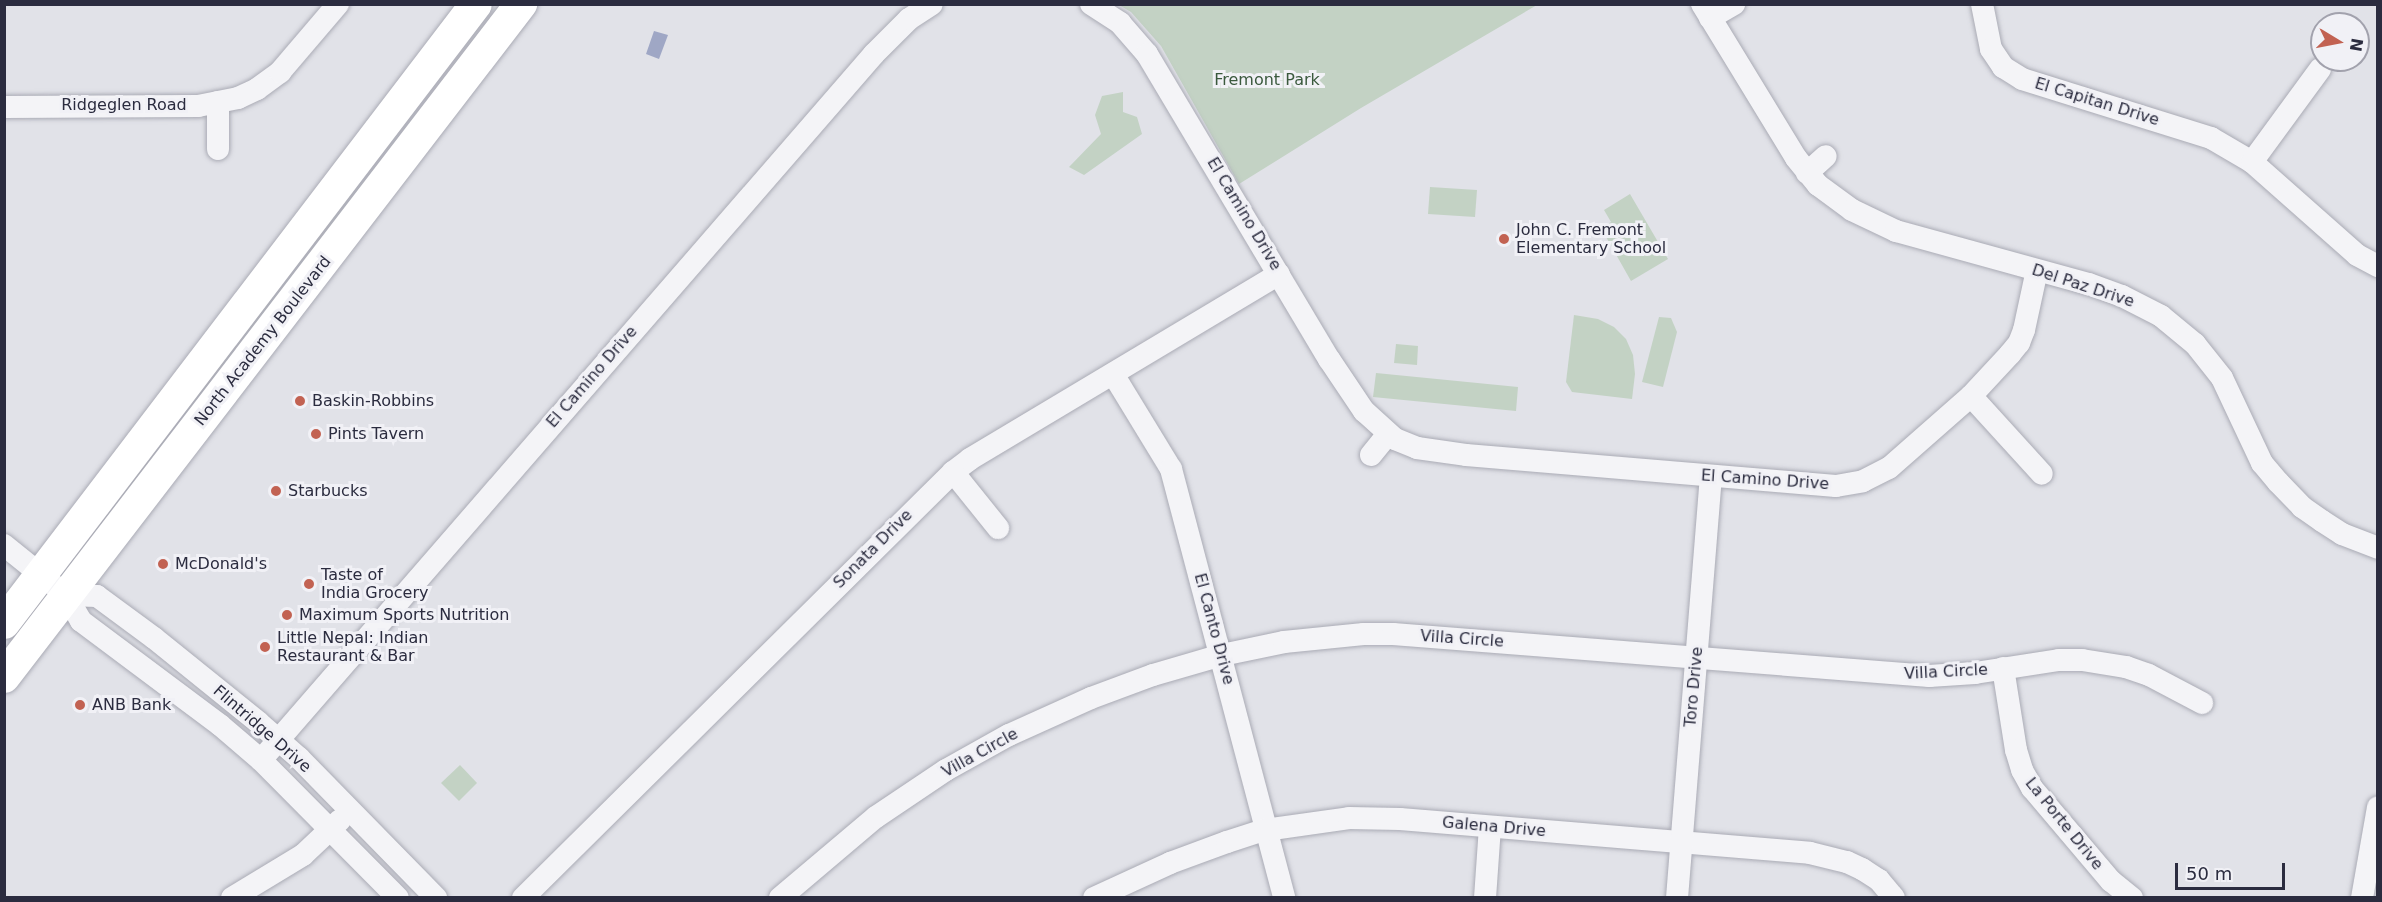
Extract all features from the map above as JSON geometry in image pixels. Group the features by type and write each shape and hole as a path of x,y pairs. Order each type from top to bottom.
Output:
{"highway":[{"name":"North Academy Boulevard","path":"4,623 476,4"},
{"name":"North Academy Boulevard","path":"4,677 521,4"}],"street":[{"name":"Ridgeglen Road","path":"4,106 29,94 175,106 238,98 270,81 291,62 338,4"},
{"name":"El Camino Drive","path":"261,760 893,33 932,4"},
{"name":"El Camino Drive","path":"1091,4 1120,24 1147,54 1346,386 1368,416 1388,434 1407,444 1441,452 1711,476 1836,486 1863,481 1888,468 1971,396 2019,343 2037,270"},
{"path":"1706,11 1734,4"},
{"name":"El Capitan Drive","path":"1982,4 1991,49 2003,67 2022,79 2211,138 2252,162 2357,255 2378,266"},
{"name":"Del Paz Drive","path":"1706,11 1807,173 1818,185 1852,210 1888,228 2122,296 2161,316 2194,344 2222,378 2262,463 2278,482 2302,507 2322,521 2342,534 2378,548"},
{"path":"2252,162 2318,72"},
{"path":"218,102 218,149"},
{"path":"1807,173 1826,156"},
{"name":"Sonata Drive","path":"523,897 953,472 1280,274"},
{"name":"El Canto Drive","path":"1113,374 1171,469 1222,655 1284,897"},
{"path":"1971,396 2042,474"},
{"path":"1371,455 1388,434"},
{"path":"953,472 998,528"},
{"name":"Toro Drive","path":"1677,897 1711,476"},
{"name":"Flintridge Drive","path":"4,545 66,594 81,621 261,760 398,897"},
{"name":"Flintridge Drive","path":"66,594 97,596 154,638 278,740 436,897"},
{"name":"Villa Circle","path":"780,897 876,817 946,770 1009,735 1091,698 1153,675 1222,655 1284,642 1364,634 1908,675 1975,673 2059,660 2104,662 2149,675 2202,703"},
{"name":"La Porte Drive","path":"2003,668 2016,750 2022,770 2032,788 2111,881 2132,897"},
{"path":"186,700 203,679"},
{"path":"2362,897 2378,807"},
{"path":"232,897 303,855 349,810"},
{"name":"Galena Drive","path":"1094,897 1170,863 1265,830 1348,818 1681,842 1829,856 1862,869 1879,880 1894,897"},
{"path":"1485,897 1490,827"}],"green space":[{"name":"Fremont Park","path":"1119,5 1537,5 1361,108 1239,184 1161,46 1131,12"},
{"path":"1123,92 1123,112 1137,117 1142,134 1084,175 1069,167 1101,134 1095,115 1102,96"},
{"path":"1430,187 1477,190 1475,217 1428,214"},
{"path":"1630,194 1668,259 1631,281 1601,228 1611,222 1604,210"},
{"path":"1574,315 1598,319 1614,327 1626,339 1633,355 1635,374 1632,399 1572,392 1566,382"},
{"path":"1659,317 1671,318 1677,332 1663,387 1642,382"},
{"path":"1396,344 1418,346 1417,365 1394,363"},
{"path":"1376,373 1518,387 1516,411 1373,397"},
{"path":"460,765 477,783 459,801 441,783"}],"water":[{"path":"654,31 668,35 659,59 646,54"}],"place":[{"name":"John C. Fremont Elementary School","path":"1504,239"},
{"name":"Baskin-Robbins","path":"300,401"},
{"name":"Pints Tavern","path":"316,434"},
{"name":"Starbucks","path":"276,491"},
{"name":"McDonald's","path":"163,564"},
{"name":"Taste of India Grocery","path":"309,584"},
{"name":"Maximum Sports Nutrition","path":"287,615"},
{"name":"Little Nepal: Indian Restaurant & Bar","path":"265,647"},
{"name":"ANB Bank","path":"80,705"}]}
